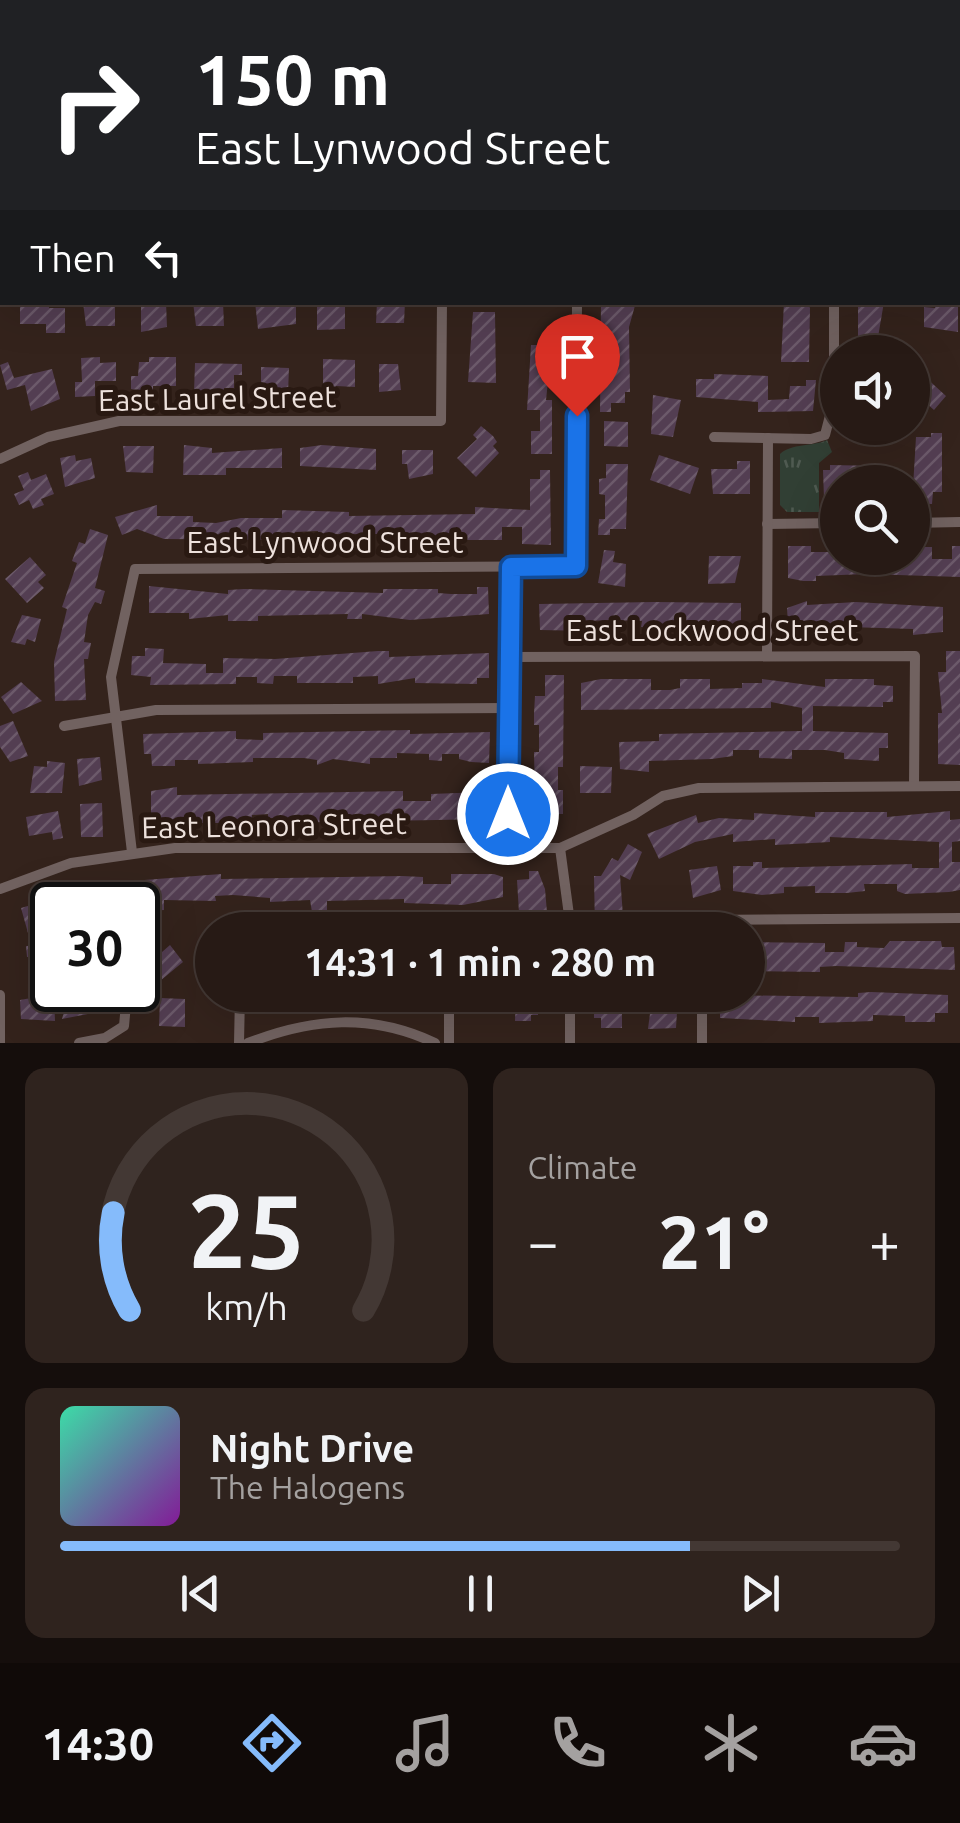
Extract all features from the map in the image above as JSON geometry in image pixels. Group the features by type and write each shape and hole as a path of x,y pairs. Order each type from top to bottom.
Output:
{"street":[{"name":"East Laurel Street","path":"0,459 48,436 120,422 441,420 442,305"},
{"name":"East Lynwood Street","path":"116,716 110,678 134,569 576,566 577,305"},
{"path":"714,437 825,435 834,400 834,305"},
{"path":"767,656 768,438"},
{"path":"930,523 960,522"},
{"path":"767,524 820,523"},
{"path":"508,849 511,567"},
{"name":"East Lockwood Street","path":"508,657 915,656 914,786"},
{"path":"64,726 156,710 508,708"},
{"path":"116,716 132,852"},
{"name":"East Leonora Street","path":"0,888 72,864 132,852 560,848 633,815 662,796 700,788 960,786"},
{"path":"560,848 568,912"},
{"path":"765,923 960,918"},
{"path":"0,995 0,1043"},
{"path":"79,1043 105,1038 124,1026 125,1012"},
{"path":"240,1012 240,1043"},
{"path":"449,1012 449,1043"},
{"path":"570,1012 570,1043"},
{"path":"702,1012 702,1043"},
{"path":"248,1043 289,1027 328,1020 404,1030 434,1043"}],"green space":[{"path":"829,445 832,452 819,463 819,512 787,512 780,505 780,454 790,448"}],"building":[{"path":"20,305 65,308 65,333 46,333 46,324 20,324"},
{"path":"83,305 115,305 115,326 86,326"},
{"path":"141,305 166,305 167,327 141,332"},
{"path":"193,305 223,305 224,326 196,326"},
{"path":"255,305 296,306 296,324 258,329"},
{"path":"317,305 345,305 345,329 317,330"},
{"path":"377,305 405,305 404,323 376,323"},
{"path":"601,305 635,305 629,327 630,392 625,392 625,403 611,403 611,412 600,412"},
{"path":"784,305 808,305 809,362 781,362"},
{"path":"883,305 878,335 858,335 858,307"},
{"path":"958,305 958,332 924,327 924,307"},
{"path":"473,312 495,312 496,383 468,382"},
{"path":"531,345 552,345 546,400 552,400 552,454 531,454 531,431 540,431 540,410 527,410"},
{"path":"100,357 100,363 116,362 116,381 95,381 95,396 75,397 75,382 82,382 81,358"},
{"path":"149,357 176,357 176,386 153,386 153,393 131,389 131,376 138,376 139,362 149,362"},
{"path":"323,359 355,360 355,387 336,386 335,392 323,392"},
{"path":"8,362 14,378 52,369 60,399 31,411 25,385 7,390 0,365"},
{"path":"195,363 242,364 242,375 234,375 234,388 224,388 224,392 194,392"},
{"path":"379,364 398,364 401,390 379,392"},
{"path":"261,367 289,368 288,393 271,393 271,384 261,384"},
{"path":"714,374 768,376 768,400 789,399 790,386 806,386 806,380 816,380 813,411 758,412 758,402 696,397 696,379 714,379"},
{"path":"930,381 946,396 934,410 930,406"},
{"path":"653,395 681,400 673,437 651,434"},
{"path":"604,421 628,422 628,447 604,446"},
{"path":"481,426 497,442 493,446 499,453 476,477 457,458 477,439 473,435"},
{"path":"931,433 942,433 942,492 933,492 930,504 930,465 914,465 916,445 930,445"},
{"path":"184,445 212,448 212,453 282,448 282,468 226,468 226,475 183,475"},
{"path":"322,445 376,449 376,470 300,466 300,448"},
{"path":"123,446 154,446 153,473 126,472"},
{"path":"402,450 433,450 433,474 409,479 407,464 402,464"},
{"path":"75,455 76,461 91,458 95,478 65,487 60,458"},
{"path":"659,455 699,468 690,494 650,480"},
{"path":"737,461 750,461 750,494 713,494 711,469 737,469"},
{"path":"606,464 628,464 626,529 610,529 610,535 598,535 599,519 605,519 605,495 599,494 599,479 606,478"},
{"path":"540,470 550,470 551,545 522,544 522,527 502,527 502,540 398,540 398,534 370,534 370,540 358,541 357,534 336,534 336,541 319,542 318,531 295,532 295,540 164,539 137,529 122,535 115,517 157,505 157,516 193,516 193,522 216,523 241,518 282,518 282,510 349,512 349,516 475,514 475,507 530,510 530,479 540,479"},
{"path":"28,472 31,480 46,474 54,494 41,499 44,505 33,509 29,500 19,505 14,494 24,490 18,476"},
{"path":"90,529 108,535 95,588 105,591 101,604 95,602 88,615 84,642 91,643 88,659 84,659 86,700 55,701 54,662 67,609 62,607 77,563 72,561 79,542 85,544"},
{"path":"788,546 811,546 811,552 820,552 820,575 841,575 816,576 816,581 788,578"},
{"path":"952,546 960,546 960,577 897,575 930,575 930,547 932,559 952,559"},
{"path":"604,550 615,551 613,562 626,564 625,587 598,583"},
{"path":"709,556 741,556 735,583 708,584"},
{"path":"30,557 46,575 38,582 44,588 27,603 5,579"},
{"path":"149,586 228,594 228,590 244,589 383,593 383,589 438,589 438,593 477,594 477,587 488,587 489,614 410,620 362,614 362,619 347,619 348,614 258,616 258,621 228,621 228,615 189,619 189,613 149,613"},
{"path":"807,601 807,605 856,602 943,607 943,632 913,635 913,629 807,630 788,625 787,608"},
{"path":"741,603 741,627 687,630 641,627 642,621 610,620 589,621 589,631 540,630 539,604"},
{"path":"22,615 41,619 35,642 27,639 25,645 11,642"},
{"path":"145,648 164,649 163,663 206,664 206,673 223,673 223,658 275,659 378,651 389,651 389,657 489,653 489,678 477,678 477,684 415,683 415,678 378,684 378,676 353,677 353,683 297,683 297,676 274,676 273,684 257,683 257,677 236,677 236,684 150,685 151,677 131,675 132,656 145,656"},
{"path":"946,651 960,651 960,765 938,764 938,713 942,713 938,672 946,672"},
{"path":"545,675 564,675 563,767 558,767 563,814 558,814 558,821 544,822 544,801 535,801 534,752 539,752 539,725 534,725 534,713 535,696 545,696"},
{"path":"651,679 651,690 670,690 680,688 680,679 710,679 710,689 742,688 742,683 762,683 762,679 825,687 825,679 874,679 874,685 893,686 893,702 883,702 883,707 813,706 813,731 888,733 888,748 879,748 879,761 844,759 844,753 825,750 792,750 792,759 759,758 759,750 733,750 733,756 712,759 649,761 649,772 620,769 619,742 659,741 659,734 802,731 802,708 771,702 771,708 581,710 581,683"},
{"path":"21,682 42,701 13,714 1,697"},
{"path":"13,721 28,756 10,762 0,747 0,726"},
{"path":"410,730 410,734 490,732 489,763 459,759 459,754 442,754 442,761 429,760 429,754 397,753 397,758 370,758 370,764 333,759 317,765 317,760 304,758 253,758 253,762 198,764 198,760 175,760 175,766 152,766 151,754 144,754 143,734 236,731 236,739 263,740 263,733"},
{"path":"100,757 102,780 79,786 77,759"},
{"path":"47,761 65,763 62,793 30,793 34,766 47,767"},
{"path":"580,766 612,767 611,793 580,793"},
{"path":"177,787 177,795 403,791 403,801 431,801 431,794 483,792 483,799 489,799 489,819 277,823 277,818 268,818 268,814 252,815 252,823 151,823 151,791"},
{"path":"102,803 103,837 81,837 80,804"},
{"path":"58,811 63,838 53,840 52,832 29,836 26,817"},
{"path":"950,811 950,820 960,819 960,841 952,842 952,862 960,862 960,890 949,892 905,894 897,891 897,884 864,884 865,891 847,893 815,893 815,886 784,887 784,893 762,895 733,891 733,866 753,866 753,862 762,862 762,868 912,864 912,868 939,868 939,842 830,837 830,842 775,845 775,839 733,842 733,834 695,842 659,859 647,834 696,815 698,823 719,818 754,820 754,813 815,817 815,812 887,812 887,817"},
{"path":"628,844 642,852 630,880 620,875 623,912 595,912 594,876 601,876 612,858 618,861"},
{"path":"717,866 721,890 693,898 689,870"},
{"path":"529,871 538,871 547,912 519,912 517,880 529,879"},
{"path":"221,874 221,879 402,876 423,877 423,884 451,884 451,874 494,874 503,877 503,897 463,905 404,903 404,899 327,901 327,912 312,912 310,900 270,902 270,898 233,895 215,896 216,901 164,900 164,910 160,910 160,882 119,882"},
{"path":"30,905 28,933 21,908"},
{"path":"890,941 941,941 942,947 954,947 955,970 836,966 820,967 820,972 765,971 765,942 825,943 825,952 844,952 845,942 857,942 857,947 884,948"},
{"path":"170,945 183,962 160,981 160,950 162,952"},
{"path":"858,993 948,995 948,1013 935,1013 935,1022 905,1022 905,1016 873,1015 873,1021 819,1023 819,1017 795,1017 795,1022 720,1018 720,1012 765,1012 765,996 858,997"},
{"path":"30,998 30,1012 55,1012 55,1021 21,1019 20,1000"},
{"path":"160,998 185,999 185,1027 159,1026"},
{"path":"64,1012 93,1012 93,1013 62,1019"},
{"path":"515,1012 538,1012 531,1015 531,1021 515,1021"},
{"path":"594,1012 622,1012 622,1028 601,1028 601,1018 594,1018"},
{"path":"650,1012 677,1012 676,1028 648,1029"}],"route":[{"path":"508,814 511,567 576,566 577,416"}]}
